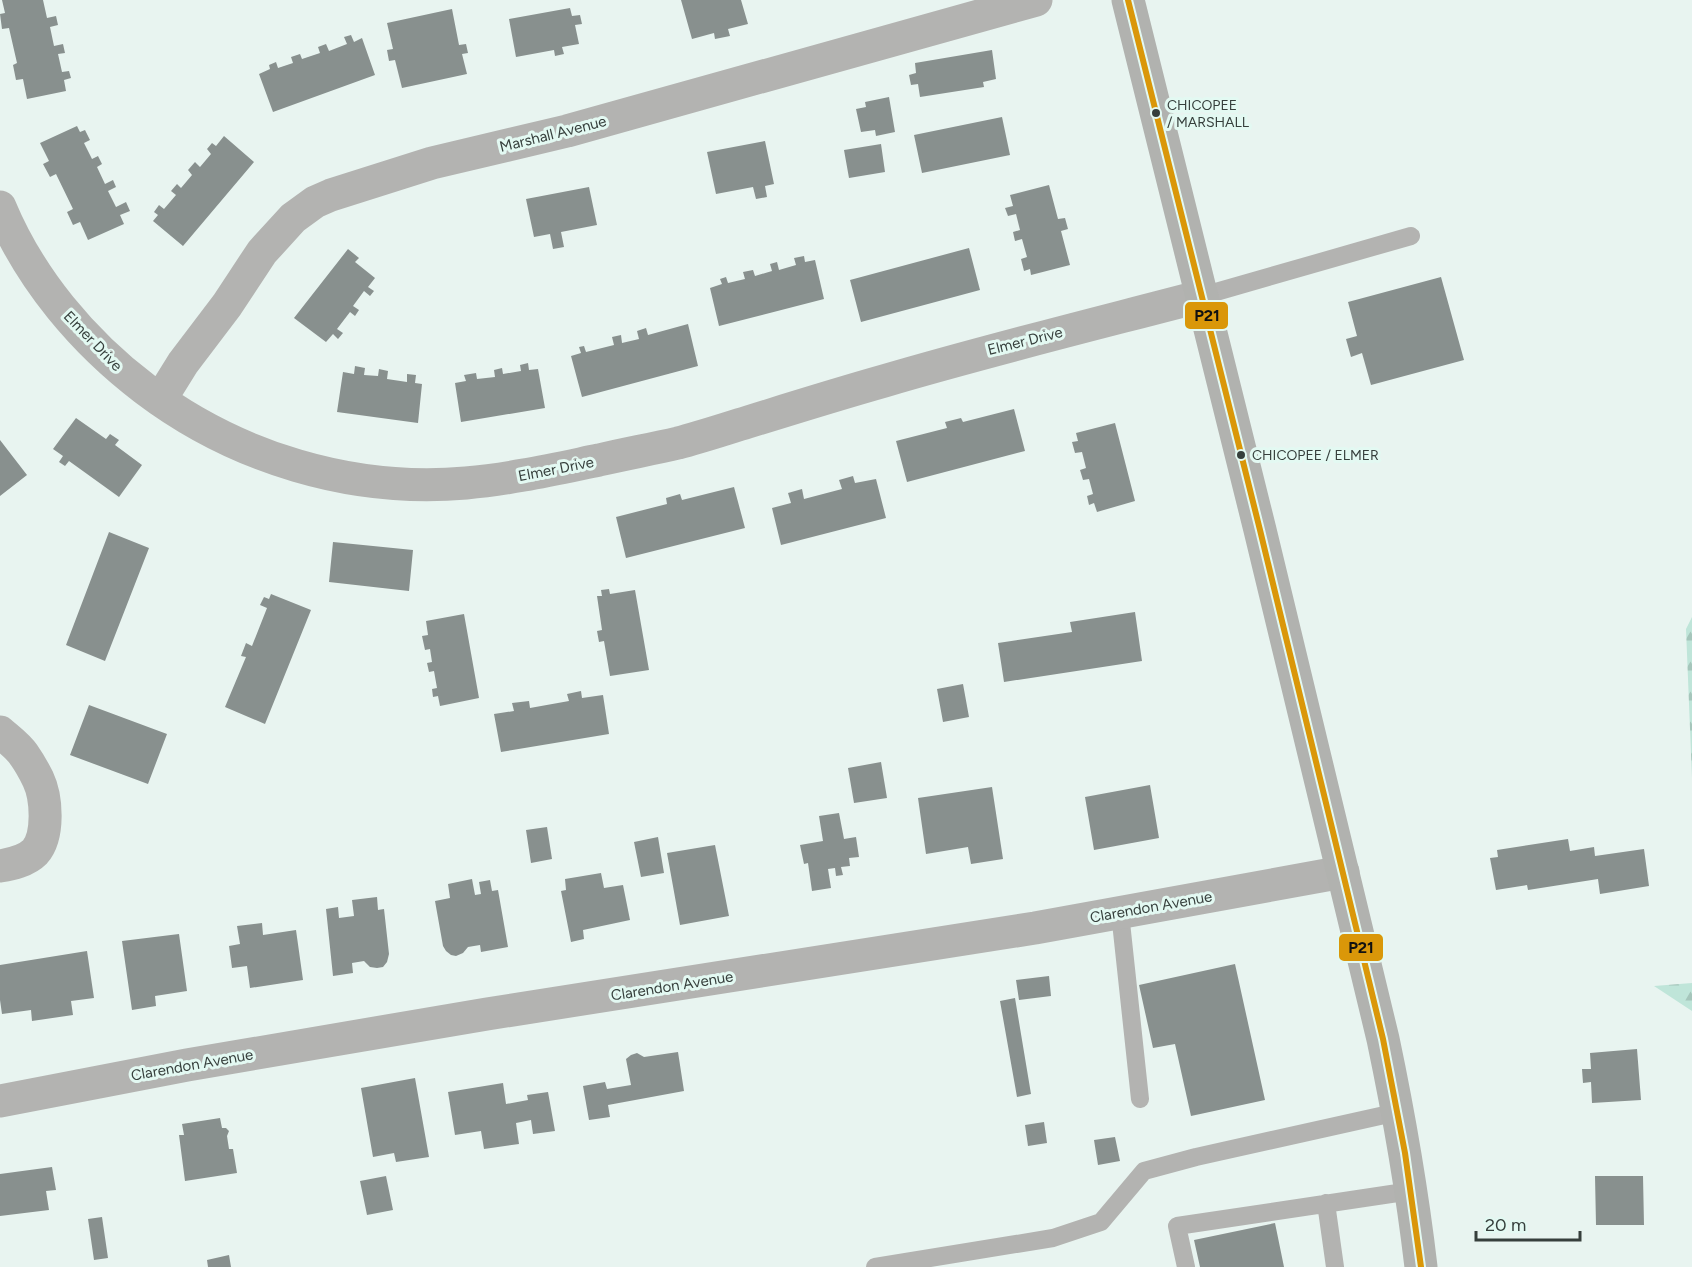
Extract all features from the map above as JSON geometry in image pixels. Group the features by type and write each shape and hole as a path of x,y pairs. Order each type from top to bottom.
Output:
{"main road":[{"path":"1128,0 1381,1028 1412,1191 1421,1267"}],"street":[{"name":"Marshall Avenue","path":"160,400 183,363 227,305 262,252 293,218 315,202 432,163 590,125 1036,0"},
{"name":"Elmer Drive","path":"0,207 40,280 66,314 95,346 127,375 160,400 195,423 232,442 268,456 305,468 373,482 467,483 531,475 679,442 969,355 1202,296"},
{"path":"0,732 22,753 39,780 44,801 45,824 34,853 23,860 0,866"},
{"name":"Clarendon Avenue","path":"0,1101 168,1069 487,1014 864,956 1120,913 1343,872"}],"lane":[{"path":"1202,296 1412,236"},
{"path":"1120,913 1140,1099"},
{"path":"874,1267 1053,1238 1101,1222 1144,1171 1196,1157 1398,1112"},
{"path":"1186,1267 1177,1226 1412,1191"},
{"path":"1326,1203 1335,1267"}],"green space":[{"path":"1692,617 1692,778 1686,629"},
{"path":"1692,983 1692,1011 1654,986"}],"building":[{"path":"2,0 43,0 47,18 56,16 58,25 50,27 54,46 63,44 65,53 58,54 62,72 69,71 71,78 64,80 66,91 27,99 23,79 16,80 13,65 17,63 9,28 2,29 0,14 5,13"},
{"path":"681,0 741,0 748,24 728,29 730,36 715,39 714,33 692,39"},
{"path":"570,8 572,16 580,15 582,24 575,25 579,44 562,47 564,54 555,56 554,50 516,57 509,19"},
{"path":"452,9 459,45 466,44 468,53 462,54 467,74 402,88 395,60 389,61 387,50 393,49 387,23"},
{"path":"351,35 354,42 362,38 375,75 273,112 259,74 270,69 269,65 276,62 278,68 293,63 291,57 300,54 302,59 320,53 318,47 326,44 329,51 347,44 344,37"},
{"path":"992,50 996,79 983,82 984,87 920,97 918,84 911,85 909,75 916,73 915,63"},
{"path":"889,97 895,132 876,136 875,130 861,132 856,109 866,107 865,102"},
{"path":"1002,117 1010,155 922,173 914,135"},
{"path":"77,126 80,132 85,130 90,140 84,143 92,159 98,156 102,164 97,167 105,184 113,180 116,187 108,191 116,207 126,202 130,211 120,215 124,224 88,240 80,222 73,225 67,212 73,209 56,174 50,177 43,164 49,161 40,143"},
{"path":"224,136 254,162 183,246 153,221 158,215 154,212 159,205 164,209 176,195 171,191 177,184 181,188 192,175 188,170 195,162 200,167 211,154 207,149 212,143 216,146"},
{"path":"765,141 774,184 765,186 767,197 756,199 753,187 716,194 707,152"},
{"path":"881,144 885,172 849,178 844,150"},
{"path":"1049,185 1058,219 1065,218 1068,229 1061,231 1070,265 1031,275 1030,269 1024,271 1021,259 1027,257 1022,239 1015,241 1013,232 1020,230 1016,214 1008,216 1005,208 1013,206 1010,195"},
{"path":"589,187 597,225 561,232 564,247 553,249 550,234 534,237 526,199"},
{"path":"969,248 980,290 861,322 850,280"},
{"path":"348,249 359,258 355,262 375,278 368,287 374,291 370,296 364,291 353,306 359,310 355,316 350,312 337,329 343,333 338,339 333,334 326,342 294,318"},
{"path":"804,256 805,262 815,260 824,299 719,326 710,288 722,284 720,279 726,277 728,283 745,279 743,272 753,270 755,276 772,271 770,264 777,262 779,270 796,265 794,258"},
{"path":"1441,277 1464,360 1371,385 1362,353 1351,357 1346,339 1357,336 1348,302"},
{"path":"688,324 698,366 582,397 571,356 581,353 579,347 584,346 586,352 614,345 612,337 621,335 622,343 639,339 637,331 646,328 648,335"},
{"path":"528,363 529,370 538,369 545,408 461,422 455,383 466,381 464,375 476,373 477,379 495,377 494,370 502,368 503,374 521,371 520,365"},
{"path":"355,366 365,368 364,375 378,376 379,369 388,371 387,379 407,382 407,374 416,375 415,383 422,384 418,423 337,412 343,372 354,374"},
{"path":"1014,409 1025,451 907,482 896,441 947,428 945,422 961,418 963,422"},
{"path":"76,418 106,439 110,434 119,440 115,445 142,465 119,497 69,461 65,466 59,462 63,456 53,449"},
{"path":"1115,423 1135,501 1097,512 1094,503 1089,505 1087,496 1093,494 1089,479 1083,480 1080,470 1086,468 1082,452 1075,453 1072,442 1078,441 1076,433"},
{"path":"0,440 27,475 0,496"},
{"path":"853,476 855,483 876,479 886,518 781,545 772,508 791,503 788,493 802,489 804,499 842,489 839,480"},
{"path":"734,487 745,528 626,558 616,517 667,504 666,498 680,494 682,500"},
{"path":"109,532 149,548 105,661 66,645"},
{"path":"333,542 413,550 409,591 329,582"},
{"path":"609,589 610,594 635,590 649,670 610,676 604,641 599,642 597,631 602,630 597,596 602,596 601,590"},
{"path":"271,594 311,610 265,724 225,707 246,657 241,656 246,643 252,646 267,608 260,605 264,597 269,599"},
{"path":"1135,612 1142,661 1004,682 998,643 1072,632 1070,622"},
{"path":"464,614 479,698 440,706 438,696 433,697 432,689 437,688 434,671 429,672 427,663 432,662 430,649 425,650 422,636 428,635 426,621"},
{"path":"963,684 969,717 943,722 937,689"},
{"path":"581,691 582,698 603,695 609,734 501,752 494,714 514,711 512,703 529,701 530,708 569,701 567,694"},
{"path":"89,705 167,734 148,784 70,755"},
{"path":"881,762 887,798 854,803 848,768"},
{"path":"1150,785 1159,838 1094,850 1085,797"},
{"path":"992,787 1003,859 971,864 968,847 926,854 918,798"},
{"path":"839,813 844,839 856,837 859,857 849,858 850,866 841,867 843,875 836,876 835,868 828,869 831,888 812,891 808,863 804,864 800,845 823,841 819,816"},
{"path":"547,827 552,859 531,863 526,830"},
{"path":"658,837 664,873 641,877 634,842"},
{"path":"1568,839 1570,851 1594,847 1595,856 1644,849 1649,886 1600,894 1598,879 1528,890 1527,885 1496,890 1490,858 1498,857 1497,850"},
{"path":"715,845 729,916 680,925 667,853"},
{"path":"601,873 604,888 623,885 630,920 583,930 584,939 571,942 561,891 566,890 565,879"},
{"path":"472,879 475,895 481,894 479,882 490,880 492,891 498,890 508,947 481,952 480,945 468,947 456,956 451,955 443,946 435,901 450,898 448,884"},
{"path":"377,897 378,910 384,909 389,954 387,962 383,967 377,968 370,967 364,961 352,963 353,973 333,976 326,909 338,907 339,918 354,916 352,900"},
{"path":"262,923 263,935 296,930 303,980 250,988 247,966 232,968 229,946 240,944 237,926"},
{"path":"179,934 187,991 155,996 156,1006 132,1010 122,941"},
{"path":"87,951 94,998 71,1001 73,1015 32,1021 31,1010 2,1014 0,965"},
{"path":"1235,964 1265,1100 1191,1116 1175,1044 1153,1048 1139,985"},
{"path":"1049,976 1051,996 1019,1000 1016,980"},
{"path":"1015,998 1031,1094 1017,1097 1000,1001"},
{"path":"1637,1049 1641,1100 1592,1103 1591,1082 1583,1083 1582,1069 1591,1069 1590,1053"},
{"path":"678,1052 684,1091 608,1105 610,1117 589,1120 583,1086 605,1082 607,1089 631,1085 626,1059 631,1055 637,1053 644,1057"},
{"path":"415,1078 429,1157 396,1162 394,1153 373,1157 361,1088"},
{"path":"503,1083 506,1104 528,1100 527,1095 548,1092 555,1131 533,1134 531,1120 516,1123 519,1144 484,1149 481,1131 455,1135 448,1092"},
{"path":"220,1118 222,1128 229,1131 227,1136 229,1149 233,1149 237,1173 185,1181 179,1135 184,1135 182,1124"},
{"path":"1044,1122 1047,1143 1028,1146 1025,1125"},
{"path":"1115,1137 1120,1161 1098,1165 1094,1140"},
{"path":"52,1167 56,1190 46,1191 49,1210 0,1216 0,1174"},
{"path":"386,1176 393,1210 367,1215 360,1181"},
{"path":"1595,1176 1643,1176 1644,1225 1596,1225"},
{"path":"102,1217 108,1258 94,1260 88,1219"},
{"path":"1275,1223 1284,1267 1200,1267 1194,1240"},
{"path":"229,1255 231,1267 208,1267 207,1260"}],"transit line":[{"name":"P21","path":"1128,0 1260,530 1383,1039 1405,1153 1421,1267"}],"place":[{"name":"CHICOPEE / MARSHALL","path":"1156,113"},
{"name":"CHICOPEE / ELMER","path":"1241,455"}]}
